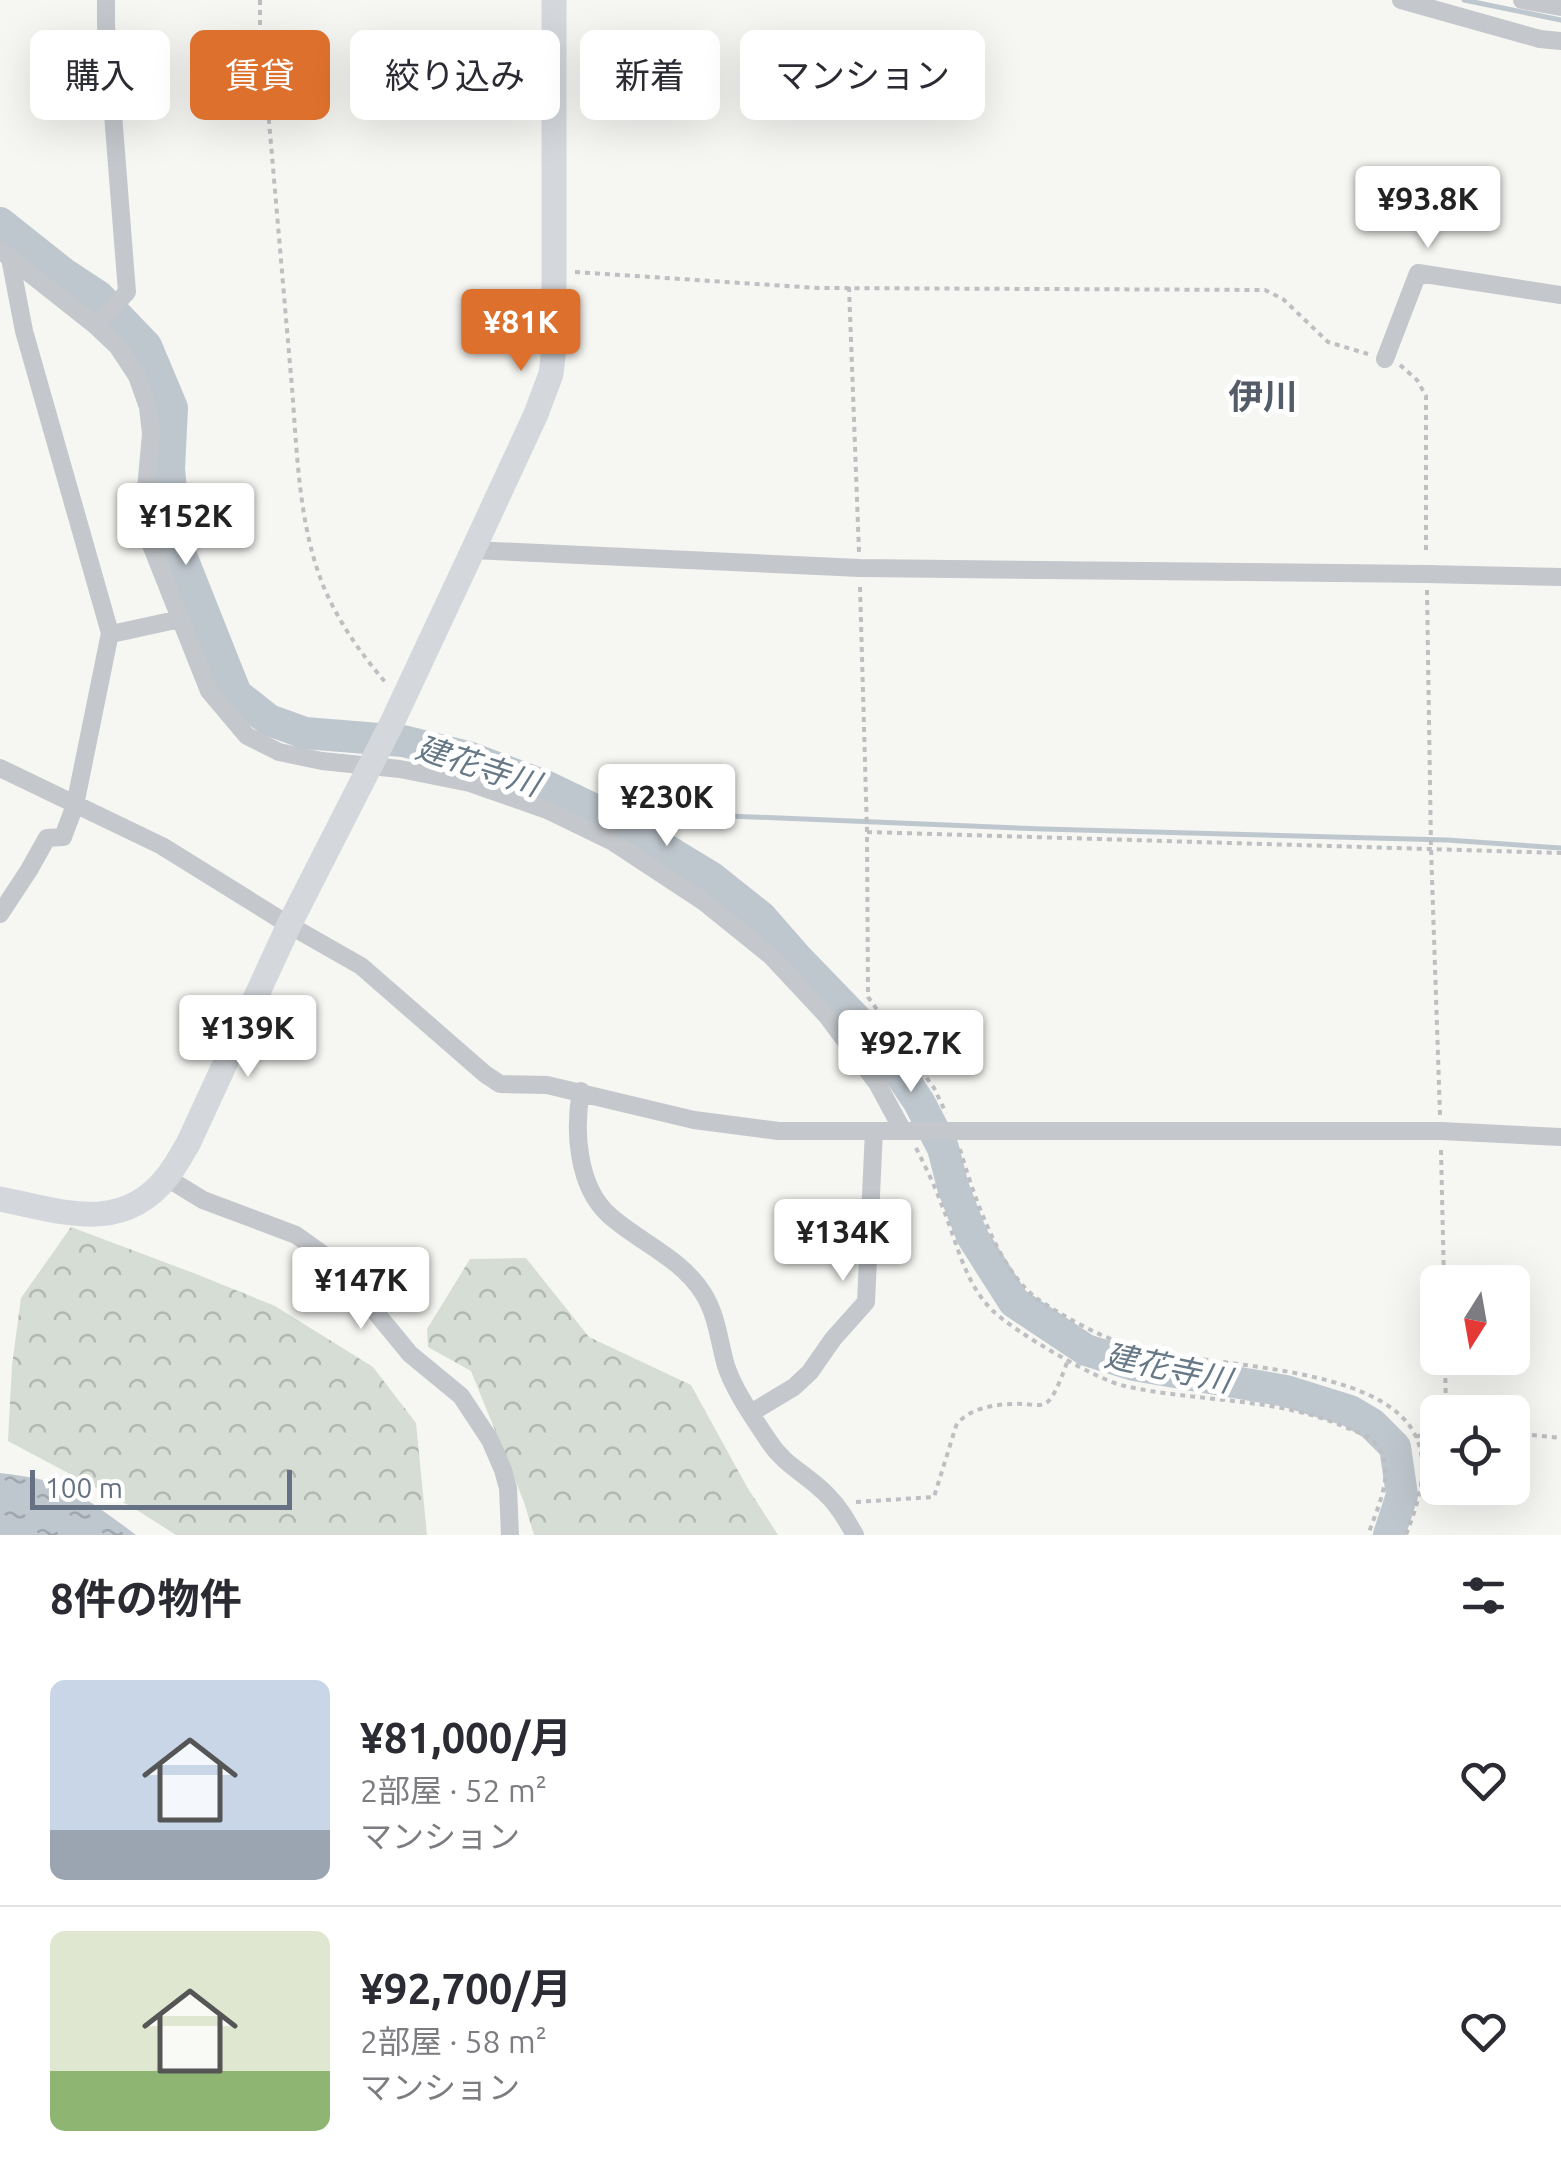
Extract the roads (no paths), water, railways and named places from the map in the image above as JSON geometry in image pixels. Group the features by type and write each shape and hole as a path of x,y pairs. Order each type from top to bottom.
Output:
{"street":[{"path":"96,326 127,292 106,0"},
{"path":"0,1199 71,1214 112,1214 138,1204 167,1178 188,1144 289,925 390,727 536,414 551,374 554,348 554,0"},
{"path":"1402,0 1540,39 1561,41"},
{"path":"1522,0 1561,7"},
{"path":"5,254 96,326 118,347 137,376 148,407 151,434 145,500 149,540 209,691 247,736 279,752 370,763 470,782 547,810 613,842 704,902 771,956 827,1016 877,1082 903,1131"},
{"path":"0,914 46,838 63,838 76,805 110,633 5,254"},
{"path":"1385,358 1418,273 1561,295"},
{"path":"473,550 860,568 1561,577"},
{"path":"110,633 180,619"},
{"path":"0,768 162,846 362,966 500,1084 546,1085 694,1120 779,1130 1441,1131 1561,1137"},
{"path":"581,1092 578,1137 591,1190 607,1214 671,1259 702,1291 714,1314 728,1370 750,1413 778,1456 828,1495 854,1535"},
{"path":"750,1413 794,1388 866,1302 874,1131"},
{"path":"167,1178 203,1200 296,1236 335,1263 410,1354 460,1396 490,1440 508,1488 510,1535"}],"water":[{"path":"0,1473 36,1478 71,1491 136,1535 0,1535"}],"waterway":[{"path":"1464,0 1561,20"},
{"name":"建花寺川","path":"0,223 98,296 146,346 172,408 169,469 176,543 236,694 269,720 305,733 403,741 468,757 545,786 620,822 712,878 761,917 880,1044 919,1102 943,1148 972,1236 1014,1302 1086,1350 1134,1365 1286,1391 1350,1411 1372,1424 1395,1447 1402,1495 1389,1535"},
{"path":"620,822 658,813 1447,840 1561,848"}],"district":[{"name":"伊川","path":"1263,397"}]}
